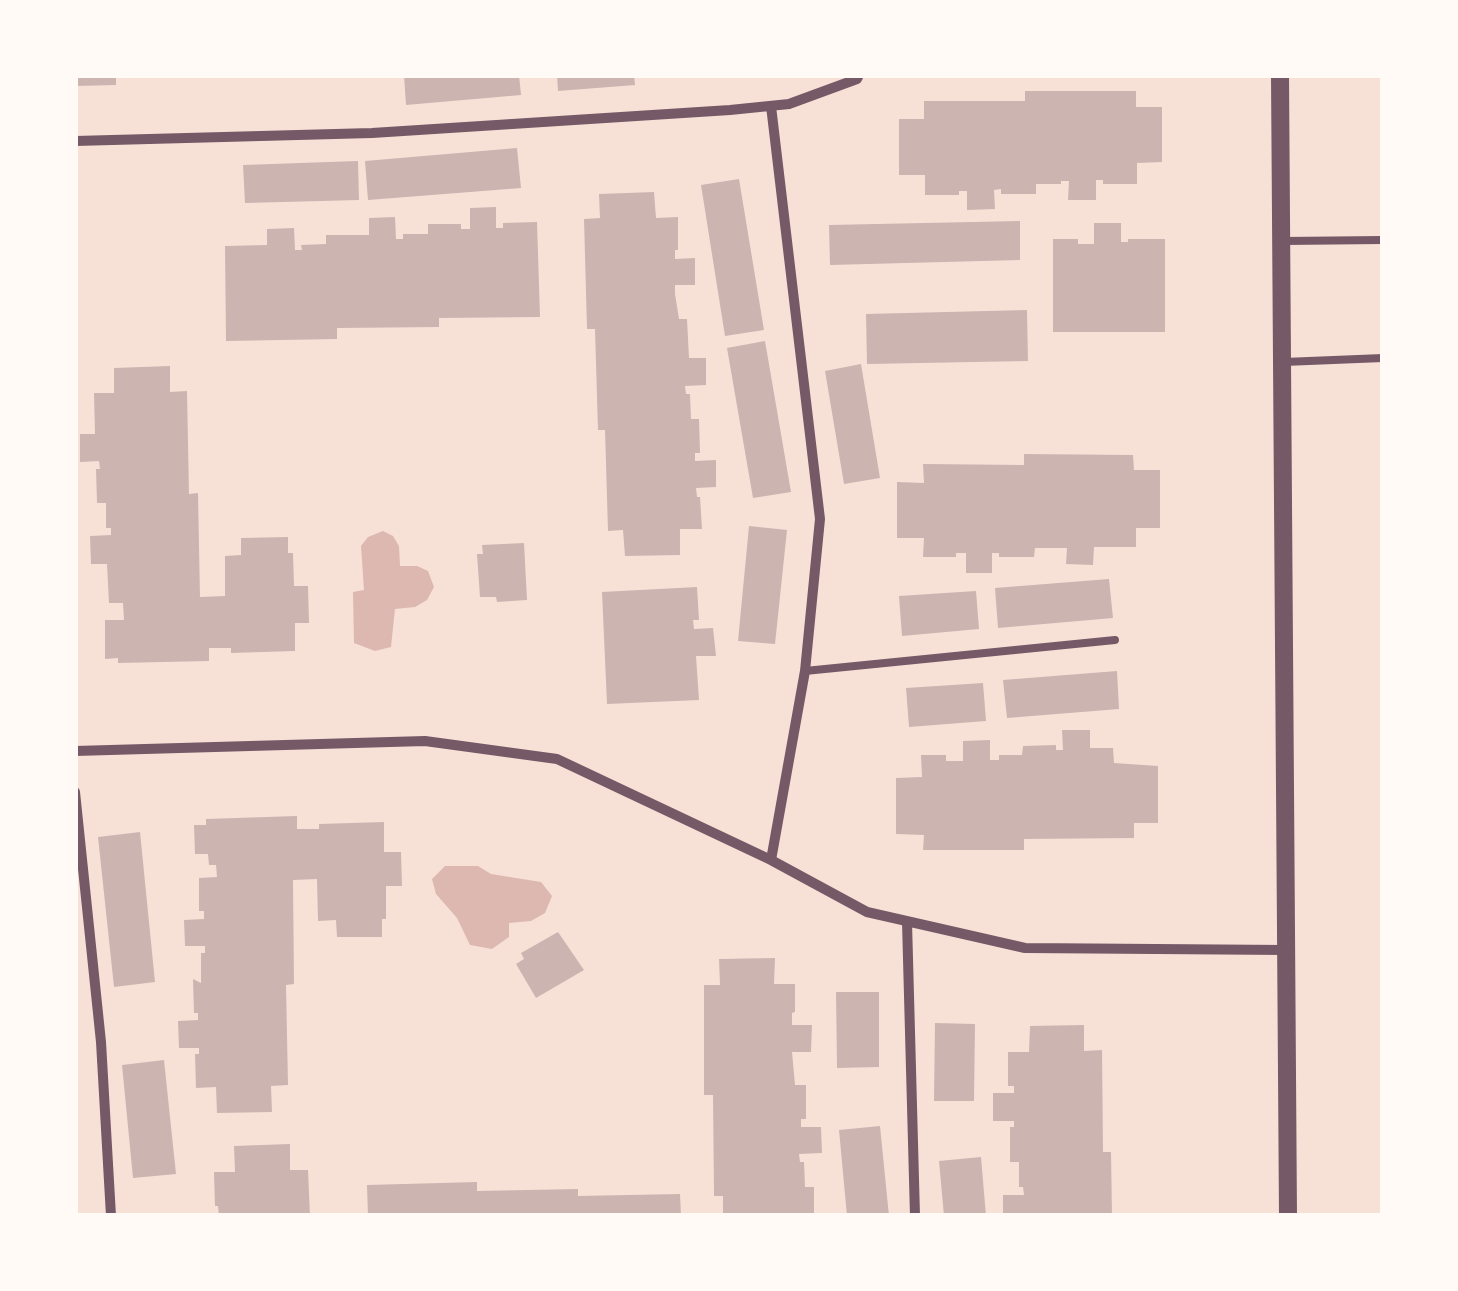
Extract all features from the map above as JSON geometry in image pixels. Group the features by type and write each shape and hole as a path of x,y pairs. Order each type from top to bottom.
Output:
{"street":[{"path":"75,141 372,133 771,106 789,104 860,75"},
{"path":"1280,75 1288,1216"},
{"path":"770,860 805,671 820,519 771,106"},
{"path":"75,751 425,741 557,759 770,860 866,912 1026,948 1286,950"},
{"path":"75,792 101,1042 111,1216"},
{"path":"908,922 915,1216"}],"lane":[{"path":"1283,241 1383,240"},
{"path":"1284,362 1383,358"},
{"path":"805,671 1115,640"}],"shaded area":[{"path":"383,531 393,536 399,546 400,566 428,571 434,587 427,600 415,607 395,609 391,647 375,651 354,643 353,592 364,590 361,546 368,537"},
{"path":"445,866 478,866 491,874 541,882 552,896 545,913 531,921 509,923 509,937 492,949 470,945 457,918 436,894 432,879"}],"building":[{"path":"75,75 116,75 116,85 75,86"},
{"path":"404,75 519,75 521,95 406,105"},
{"path":"557,75 634,75 635,85 558,91"},
{"path":"1025,91 1136,91 1136,107 1162,107 1162,162 1137,163 1137,184 1103,184 1103,180 1096,180 1096,200 1068,200 1069,181 1061,181 1036,184 1036,194 1001,194 1001,189 994,190 995,209 967,210 967,191 959,191 959,195 925,195 925,175 899,175 899,119 924,119 924,101 1025,101"},
{"path":"517,148 521,188 368,200 365,161"},
{"path":"358,161 359,200 245,203 243,165"},
{"path":"739,179 764,330 725,336 701,185"},
{"path":"654,192 656,218 678,217 675,259 695,258 695,285 675,285 675,294 679,319 687,319 689,358 706,358 706,385 685,386 686,394 690,394 691,419 699,419 700,453 695,453 695,461 716,460 716,487 696,488 702,529 680,529 680,555 625,556 623,530 608,531 605,430 598,430 595,329 587,329 584,219 600,218 599,194"},
{"path":"496,207 496,228 503,228 503,223 537,222 540,317 439,318 439,327 337,328 337,339 226,341 225,246 267,245 267,229 294,228 295,250 302,250 301,245 326,244 326,235 369,235 369,218 395,217 396,239 403,239 403,234 428,234 428,224 461,224 461,229 470,229 470,208"},
{"path":"1020,221 1020,260 830,265 829,225"},
{"path":"1094,223 1121,223 1121,242 1165,239 1165,332 1053,332 1053,239 1078,239 1078,244 1094,244"},
{"path":"1027,310 1028,361 867,364 866,314"},
{"path":"765,341 791,492 753,498 727,348"},
{"path":"861,364 880,478 844,484 825,371"},
{"path":"170,366 170,392 187,391 189,494 198,493 200,597 225,596 225,556 241,555 241,538 288,537 288,553 293,553 294,586 308,586 309,623 295,623 295,651 231,653 231,648 209,648 209,661 118,663 118,658 105,659 105,620 124,620 123,603 109,603 107,564 91,564 90,536 111,535 111,528 106,528 106,503 97,503 99,461 80,462 80,434 95,434 94,393 114,393 114,368"},
{"path":"1024,454 1133,455 1134,470 1160,470 1160,528 1136,528 1136,547 1094,547 1093,565 1066,564 1067,548 1035,548 1034,557 999,557 999,553 992,553 992,573 966,573 966,553 956,553 956,557 923,557 924,538 897,538 897,482 924,483 923,464 1024,465"},
{"path":"749,526 787,530 775,644 738,641"},
{"path":"524,543 527,600 497,602 496,597 480,597 477,554 483,554 482,545"},
{"path":"1109,579 1113,618 998,628 995,588"},
{"path":"697,587 699,620 693,620 694,629 713,628 716,656 696,656 699,700 607,704 602,592"},
{"path":"976,591 979,629 902,636 899,596"},
{"path":"1117,671 1119,709 1007,718 1003,680"},
{"path":"983,683 986,721 909,727 906,688"},
{"path":"1062,730 1090,730 1090,748 1113,748 1114,763 1158,766 1158,823 1134,823 1134,838 1024,839 1024,850 923,850 924,835 896,834 896,778 922,777 921,755 946,755 946,761 963,761 963,741 990,740 990,760 999,760 999,755 1022,755 1023,746 1056,745 1056,750 1063,750"},
{"path":"297,816 297,829 319,829 319,824 384,822 384,852 401,852 402,886 386,886 382,937 337,937 336,920 318,921 317,879 293,880 294,984 286,985 288,1085 271,1086 272,1112 217,1113 216,1087 196,1088 195,1054 199,1054 199,1048 179,1048 178,1021 198,1020 198,1013 194,1013 193,979 201,983 201,953 205,953 205,946 185,946 184,920 204,919 204,911 199,911 199,878 217,877 216,865 209,865 208,854 195,854 194,825 206,825 206,819"},
{"path":"140,832 155,982 114,987 98,837"},
{"path":"558,932 584,970 536,998 516,964 524,959 521,953"},
{"path":"775,958 774,984 795,984 792,1025 812,1025 811,1052 792,1052 795,1085 806,1085 806,1119 801,1119 801,1127 821,1127 822,1153 799,1154 800,1162 804,1162 805,1187 814,1187 814,1216 723,1216 723,1196 714,1196 713,1095 704,1095 704,985 720,985 719,959"},
{"path":"836,992 879,992 879,1067 837,1068"},
{"path":"935,1023 975,1024 974,1101 934,1101"},
{"path":"1084,1025 1084,1051 1102,1050 1103,1152 1111,1152 1112,1216 1003,1216 1003,1195 1024,1195 1023,1187 1019,1187 1019,1162 1010,1162 1010,1127 1014,1127 1014,1121 993,1121 993,1093 1014,1093 1014,1086 1008,1086 1008,1052 1029,1052 1030,1026"},
{"path":"164,1060 176,1174 133,1178 122,1065"},
{"path":"880,1126 889,1216 847,1216 839,1130"},
{"path":"290,1144 290,1170 308,1170 310,1216 219,1216 214,1172 235,1172 234,1146"},
{"path":"981,1157 986,1216 944,1216 939,1161"},
{"path":"477,1182 477,1191 578,1189 578,1196 680,1194 681,1216 368,1216 367,1185"}]}
